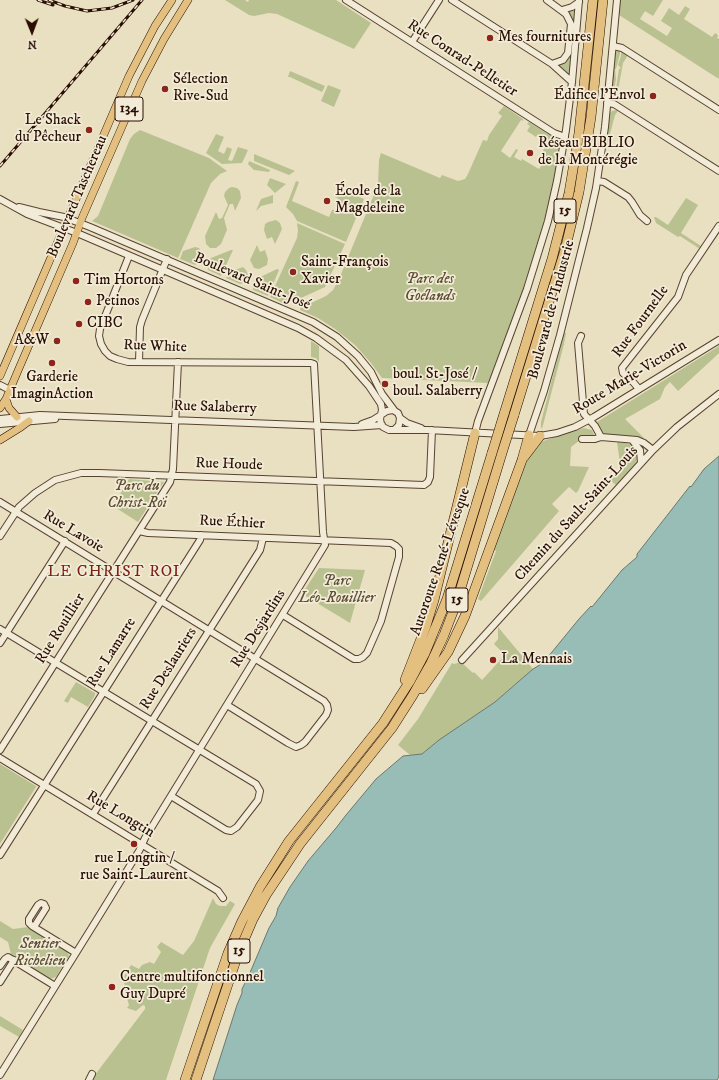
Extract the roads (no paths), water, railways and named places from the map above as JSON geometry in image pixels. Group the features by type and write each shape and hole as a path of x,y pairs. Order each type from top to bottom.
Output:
{"highway":[{"name":"Autoroute René-Lévesque","path":"185,1080 225,960 255,895 287,845 395,706 420,663 442,614 552,259 567,199 579,133 593,0"},
{"name":"Autoroute René-Lévesque","path":"196,1080 235,961 266,895 300,844 387,735 403,712 434,658 447,627 465,576 565,250 579,192 591,117 603,0"},
{"path":"395,706 430,613 475,433"},
{"path":"387,735 434,673 448,652 456,636 471,600 522,460 529,435"},
{"path":"522,460 540,436"}],"main road":[{"name":"Boulevard Taschereau","path":"0,376 132,69 155,26 172,0"},
{"name":"Boulevard Taschereau","path":"0,408 10,390 80,223 145,74 185,1"},
{"path":"132,69 145,74"},
{"path":"98,146 111,151"},
{"path":"6,399 9,408 17,417"},
{"path":"0,440 29,421"}],"street":[{"name":"Rue Conrad-Pelletier","path":"346,0 554,133 565,137"},
{"path":"412,42 439,0"},
{"path":"452,0 552,64 572,82"},
{"path":"547,0 562,10 568,16 570,21 569,51 563,60 552,64"},
{"name":"Boulevard de l'Industrie","path":"529,435 560,335 597,181 607,103 617,0"},
{"path":"562,10 572,7 579,1"},
{"path":"475,433 477,423 540,250 554,197 565,137 572,82 579,1"},
{"path":"613,46 622,48 719,110"},
{"path":"607,103 614,104 719,171"},
{"path":"597,181 604,182 628,197 640,215 647,221"},
{"path":"0,199 10,204"},
{"name":"Boulevard Saint-José","path":"10,204 67,218 80,223 295,314 328,331 347,346 365,364 384,397 394,410"},
{"name":"Boulevard Saint-José","path":"10,204 27,214 77,233 298,328 321,340 337,352 356,371 378,398 381,404 382,414"},
{"name":"Rue Fournelle","path":"639,389 623,373 622,368 678,297 686,275 719,226"},
{"name":"Rue White","path":"129,256 101,322 99,336 102,348 110,356 120,360 139,362 310,363 314,366 317,425"},
{"path":"139,362 141,323 167,259"},
{"path":"581,336 578,343 584,414 595,426 601,437"},
{"name":"Route Marie-Victorin","path":"529,435 540,436 565,431 589,420 719,340"},
{"name":"Rue Rouillier","path":"0,750 169,484 172,476 178,362"},
{"path":"0,385 10,390"},
{"name":"Chemin du Sault-Saint-Louis","path":"462,660 653,450 677,427 719,394"},
{"path":"395,429 400,424 400,418 398,413 394,410 388,410 382,414 380,420 382,425 387,430 430,430 529,435"},
{"name":"Rue Salaberry","path":"354,427 369,422 382,414"},
{"name":"Rue Salaberry","path":"0,419 40,415 354,427 382,425"},
{"name":"Rue Salaberry","path":"0,424 74,417"},
{"path":"400,418 410,424 430,430"},
{"path":"317,425 323,536 325,540"},
{"name":"Rue Houde","path":"0,536 16,512 27,499 44,486 75,474 99,473 424,485 428,482 430,477 430,430"},
{"path":"582,438 595,439 601,437 632,440 642,442 653,450"},
{"path":"632,440 640,450 641,463"},
{"name":"Rue Lavoie","path":"0,502 324,701 328,708 326,715 303,744 296,747 227,705"},
{"name":"Rue Éthier","path":"139,531 391,544 399,549 399,557 379,626 367,653 361,658 354,658 283,614"},
{"name":"Rue Lamarre","path":"0,855 200,540 201,535"},
{"name":"Rue Deslauriers","path":"93,814 260,550 263,538"},
{"name":"Rue Desjardins","path":"0,1075 256,659 324,547 325,540"},
{"path":"0,643 65,541"},
{"path":"0,629 256,784 260,791 258,800 236,829 228,831 171,796"},
{"name":"Rue Longtin","path":"0,758 218,890 223,898"},
{"path":"34,927 76,953"},
{"path":"0,966 8,957 56,986"},
{"path":"0,982 14,960"},
{"path":"88,1080 92,1074"}],"water":[{"path":"719,456 719,1077 717,1080 213,1080 246,978 249,975 269,928 276,916 278,908 308,861 376,779 403,756 422,754 439,740 495,702 533,669 543,663 622,570 637,557 637,554 704,469"}],"railway":[{"path":"38,0 53,5"},
{"path":"49,0 65,6 87,11 112,8 133,0"},
{"path":"0,166 142,0"}],"place":[{"name":"Mes fournitures","path":"490,38"},
{"name":"Sélection Rive-Sud","path":"165,89"},
{"name":"Édifice l'Envol","path":"653,96"},
{"name":"Le Shack du Pêcheur","path":"89,130"},
{"name":"Réseau BIBLIO de la Montérégie","path":"530,153"},
{"name":"École de la Magdeleine","path":"327,201"},
{"name":"Saint-François Xavier","path":"293,272"},
{"name":"Tim Hortons","path":"76,281"},
{"name":"Petinos","path":"88,302"},
{"name":"CIBC","path":"79,324"},
{"name":"A&W","path":"57,341"},
{"name":"Garderie ImaginAction","path":"52,363"},
{"name":"boul. St-José / boul. Salaberry","path":"385,384"},
{"name":"La Mennais","path":"493,660"},
{"name":"rue Longtin / rue Saint-Laurent","path":"134,844"},
{"name":"Centre multifonctionnel Guy Dupré","path":"112,987"}],"district":[{"name":"LE CHRIST ROI","path":"114,573"}],"park label":[{"name":"Parc des Goélands","path":"430,288"},
{"name":"Parc du Christ-Roi","path":"137,496"},
{"name":"Parc Léo-Rouillier","path":"337,590"},
{"name":"Sentier Richelieu","path":"40,954"}]}
